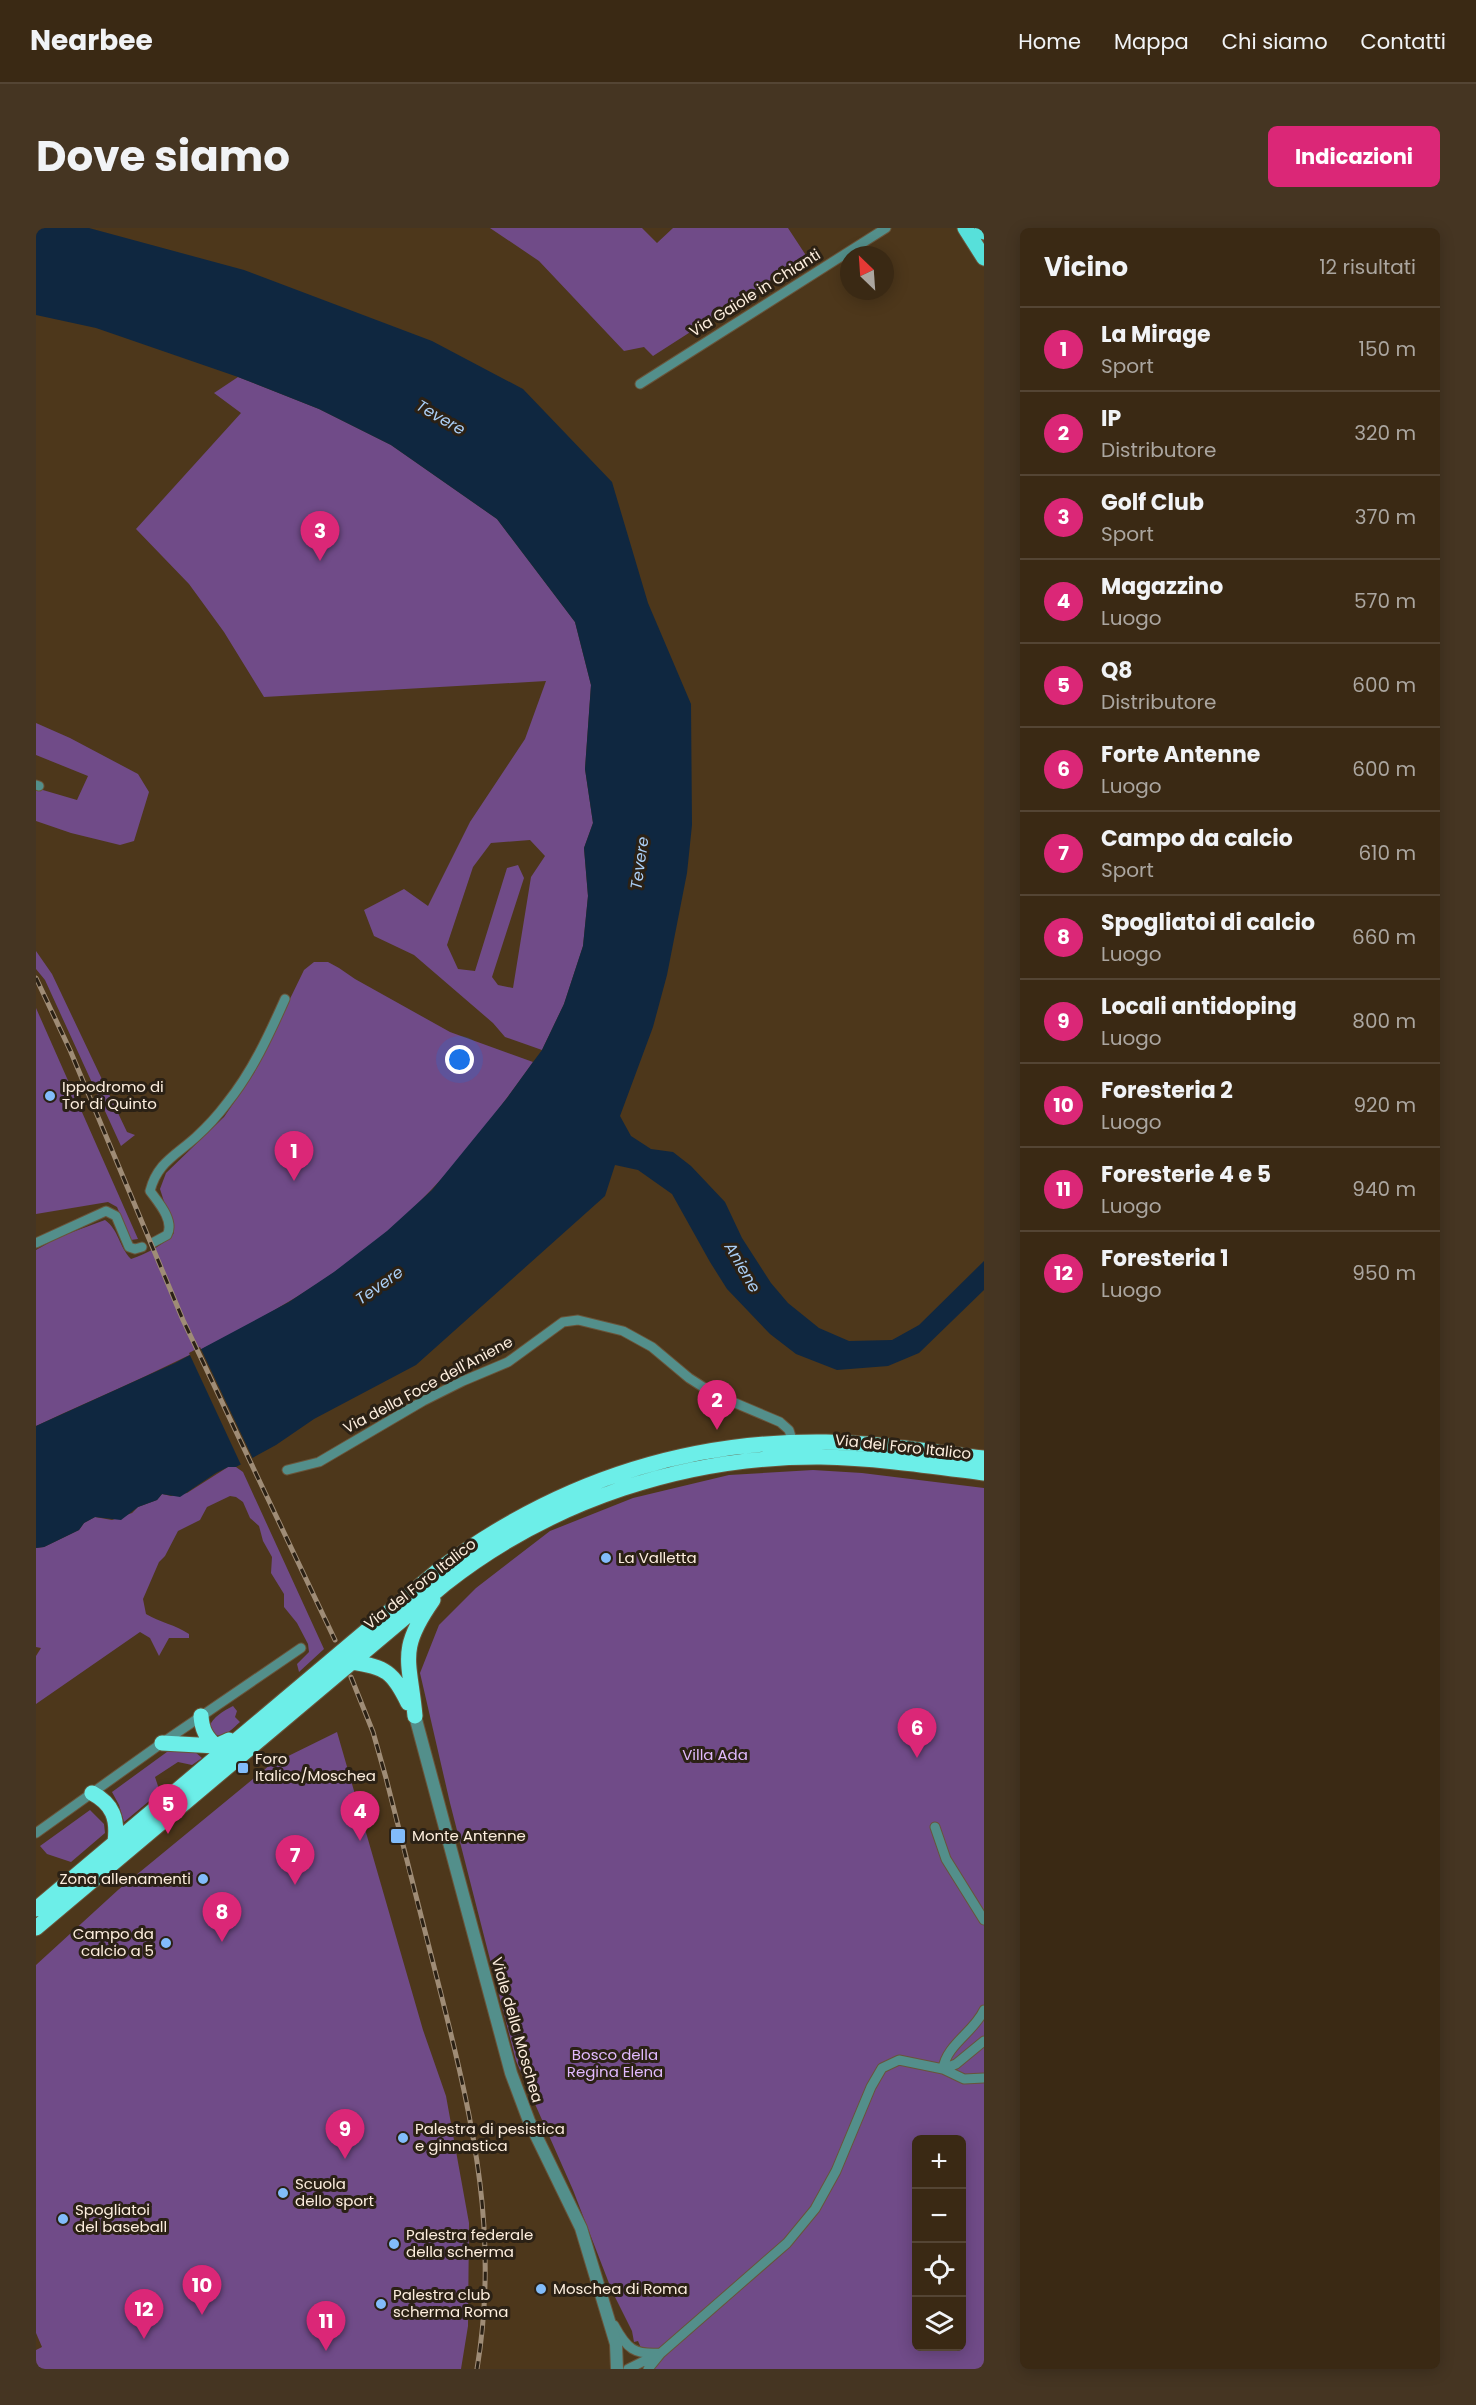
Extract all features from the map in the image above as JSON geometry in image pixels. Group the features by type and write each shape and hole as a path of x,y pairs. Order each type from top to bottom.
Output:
{"highway":[{"name":"Via del Foro Italico","path":"39,1922 115,1842 441,1568 480,1540 543,1504 611,1476 656,1462 744,1446 851,1443 984,1458"},
{"name":"Via del Foro Italico","path":"39,1922 446,1583 505,1542 557,1514 616,1489 679,1473 746,1461 821,1457 875,1460 984,1473"},
{"path":"415,1716 407,1668 408,1648 422,1617 446,1583"},
{"path":"352,1662 375,1665 388,1672 399,1685 415,1716"},
{"path":"201,1716 203,1730 216,1746"},
{"path":"162,1743 216,1746 260,1721"},
{"path":"92,1793 104,1799 110,1807 116,1831 115,1842"}],"main road":[{"path":"965,228 984,258"},
{"path":"982,228 984,232"}],"street":[{"name":"Via Gaiole in Chianti","path":"640,384 886,228"},
{"path":"154,1242 167,1235 170,1228 167,1218 150,1191 153,1178 160,1167 198,1135 228,1101 256,1059 285,999"},
{"path":"36,1243 106,1211 116,1216 129,1247 142,1246"},
{"name":"Via della Foce dell'Aniene","path":"286,1470 319,1462 423,1401 508,1362 563,1322 578,1320 623,1331 652,1347 689,1378 714,1394 783,1423 789,1430 793,1443"},
{"path":"36,1833 301,1648"},
{"name":"Viale della Moschea","path":"415,1716 511,2073 529,2121 581,2228 616,2344 617,2369"},
{"path":"936,1827 946,1859 984,1920"},
{"path":"943,2069 945,2058 980,2019 984,2010"},
{"path":"943,2069 956,2064 984,2041"},
{"path":"648,2369 661,2353 788,2243 815,2209 836,2171 871,2086 882,2068 899,2061 943,2069 964,2079 984,2078"},
{"path":"607,2311 629,2347 644,2354 661,2353"},
{"name":"Viale della Moschea","path":"616,2344 627,2369"},
{"path":"627,2369 661,2353"}],"green space":[{"path":"490,228 642,228 657,243 673,228 788,228 807,257 653,356 644,347 624,351 539,261"},
{"path":"238,377 319,409 391,445 497,519 575,622 591,685 585,769 593,823 584,848 588,896 583,946 564,1004 542,1050 505,1037 493,1023 414,955 374,936 364,910 404,889 428,906 470,822 525,739 546,681 264,697 224,632 189,584 136,529 241,413 214,393","holes":["530,840 545,856 531,877 513,988 498,985 492,977 524,878 518,865 507,868 475,971 458,969 447,945 473,867 491,843"]},
{"path":"36,723 138,774 149,792 134,841 120,845 71,833 36,821 36,788 77,800 88,776 36,755"},
{"path":"36,951 52,974 127,1132 135,1135 121,1146 45,980 36,969"},
{"path":"314,962 328,962 450,1032 533,1062 484,1128 444,1176 389,1230 344,1266 246,1326 194,1353 36,1426 36,1250 59,1237 105,1220 110,1224 131,1259 154,1249 174,1233 160,1189 166,1173 224,1117 254,1073 304,970"},
{"path":"36,1008 138,1239 131,1240 117,1207 108,1202 36,1214"},
{"path":"228,1467 236,1467 243,1472 324,1649 299,1672 297,1664 309,1652 308,1644 297,1623 284,1607 284,1594 271,1573 272,1557 263,1541 259,1526 250,1518 243,1502 230,1496 207,1507 200,1520 178,1531 165,1556 159,1562 143,1599 146,1614 184,1631 189,1634 189,1638 169,1638 159,1656 150,1638 140,1632 36,1704 36,1656 41,1648 36,1647 36,1548 44,1547 79,1530 84,1523 95,1517 112,1520 157,1500 162,1494 171,1496 187,1493"},
{"name":"Villa Ada","path":"813,1470 862,1473 984,1488 984,2369 650,2369 638,2341 634,2342 632,2331 612,2291 573,2190 516,2061 450,1803 420,1673 439,1625 476,1588 550,1531 633,1498 729,1475"},
{"path":"233,1706 237,1711 235,1717 240,1722 225,1734 214,1735 209,1727 211,1723"},
{"path":"337,1732 423,2030 446,2096 469,2223 468,2326 461,2369 36,2369 36,2350 42,2347 36,2333 36,1965 118,1890 270,1765"},
{"path":"171,1749 194,1751 202,1758 192,1765 178,1762 155,1777 160,1792 124,1822 112,1792"},
{"path":"90,1810 104,1824 105,1833 71,1862 47,1854 40,1846"}],"water":[{"path":"36,228 89,228 244,270 432,341 523,389 612,482 648,603 691,704 692,825 687,873 667,975 653,1027 620,1116 631,1136 651,1149 673,1152 691,1166 725,1202 742,1238 771,1283 788,1303 819,1328 849,1341 892,1340 919,1325 984,1261 984,1290 919,1353 888,1366 837,1370 796,1354 770,1334 727,1289 672,1194 638,1170 615,1165 605,1196 416,1365 314,1419 276,1445 236,1467 228,1467 216,1473 180,1497 162,1494 157,1500 138,1507 121,1520 95,1517 84,1523 79,1530 44,1547 36,1548 36,1426 175,1363 289,1302 334,1272 387,1231 432,1190 507,1098 542,1050 564,1004 583,946 588,896 584,848 593,823 585,769 591,685 575,622 497,519 391,445 319,409 238,377 96,328 36,315"}],"pier":[{"path":"200,1347 254,1461 242,1467 189,1353"}],"railway":[{"path":"36,978 70,1050 183,1320 335,1640"},
{"path":"351,1677 373,1732 386,1778 454,2045 473,2136 484,2227 485,2273 483,2320 477,2369"}],"place":[{"name":"Golf Club","path":"320,561"},
{"name":"Ippodromo di Tor di Quinto","path":"50,1096"},
{"name":"La Mirage","path":"294,1181"},
{"name":"IP","path":"717,1430"},
{"name":"La Valletta","path":"606,1558"},
{"name":"Forte Antenne","path":"917,1758"},
{"name":"Foro Italico/Moschea","path":"243,1768"},
{"name":"Q8","path":"168,1834"},
{"name":"Monte Antenne","path":"398,1836"},
{"name":"Magazzino","path":"360,1841"},
{"name":"Zona allenamenti","path":"203,1879"},
{"name":"Campo da calcio","path":"295,1885"},
{"name":"Spogliatoi di calcio","path":"222,1942"},
{"name":"Campo da calcio a 5","path":"166,1943"},
{"name":"Palestra di pesistica e ginnastica","path":"403,2138"},
{"name":"Locali antidoping","path":"345,2159"},
{"name":"Scuola dello sport","path":"283,2193"},
{"name":"Spogliatoi del baseball","path":"63,2219"},
{"name":"Palestra federale della scherma","path":"394,2244"},
{"name":"Moschea di Roma","path":"541,2289"},
{"name":"Palestra club scherma Roma","path":"381,2304"},
{"name":"Foresteria 2","path":"202,2315"},
{"name":"Foresteria 1","path":"144,2339"},
{"name":"Foresterie 4 e 5","path":"326,2351"}],"water label":[{"name":"Tevere","path":"441,417"},
{"name":"Tevere","path":"639,863"},
{"name":"Aniene","path":"743,1267"},
{"name":"Tevere","path":"379,1285"}],"park label":[{"name":"Bosco della Regina Elena","path":"615,2064"}]}
